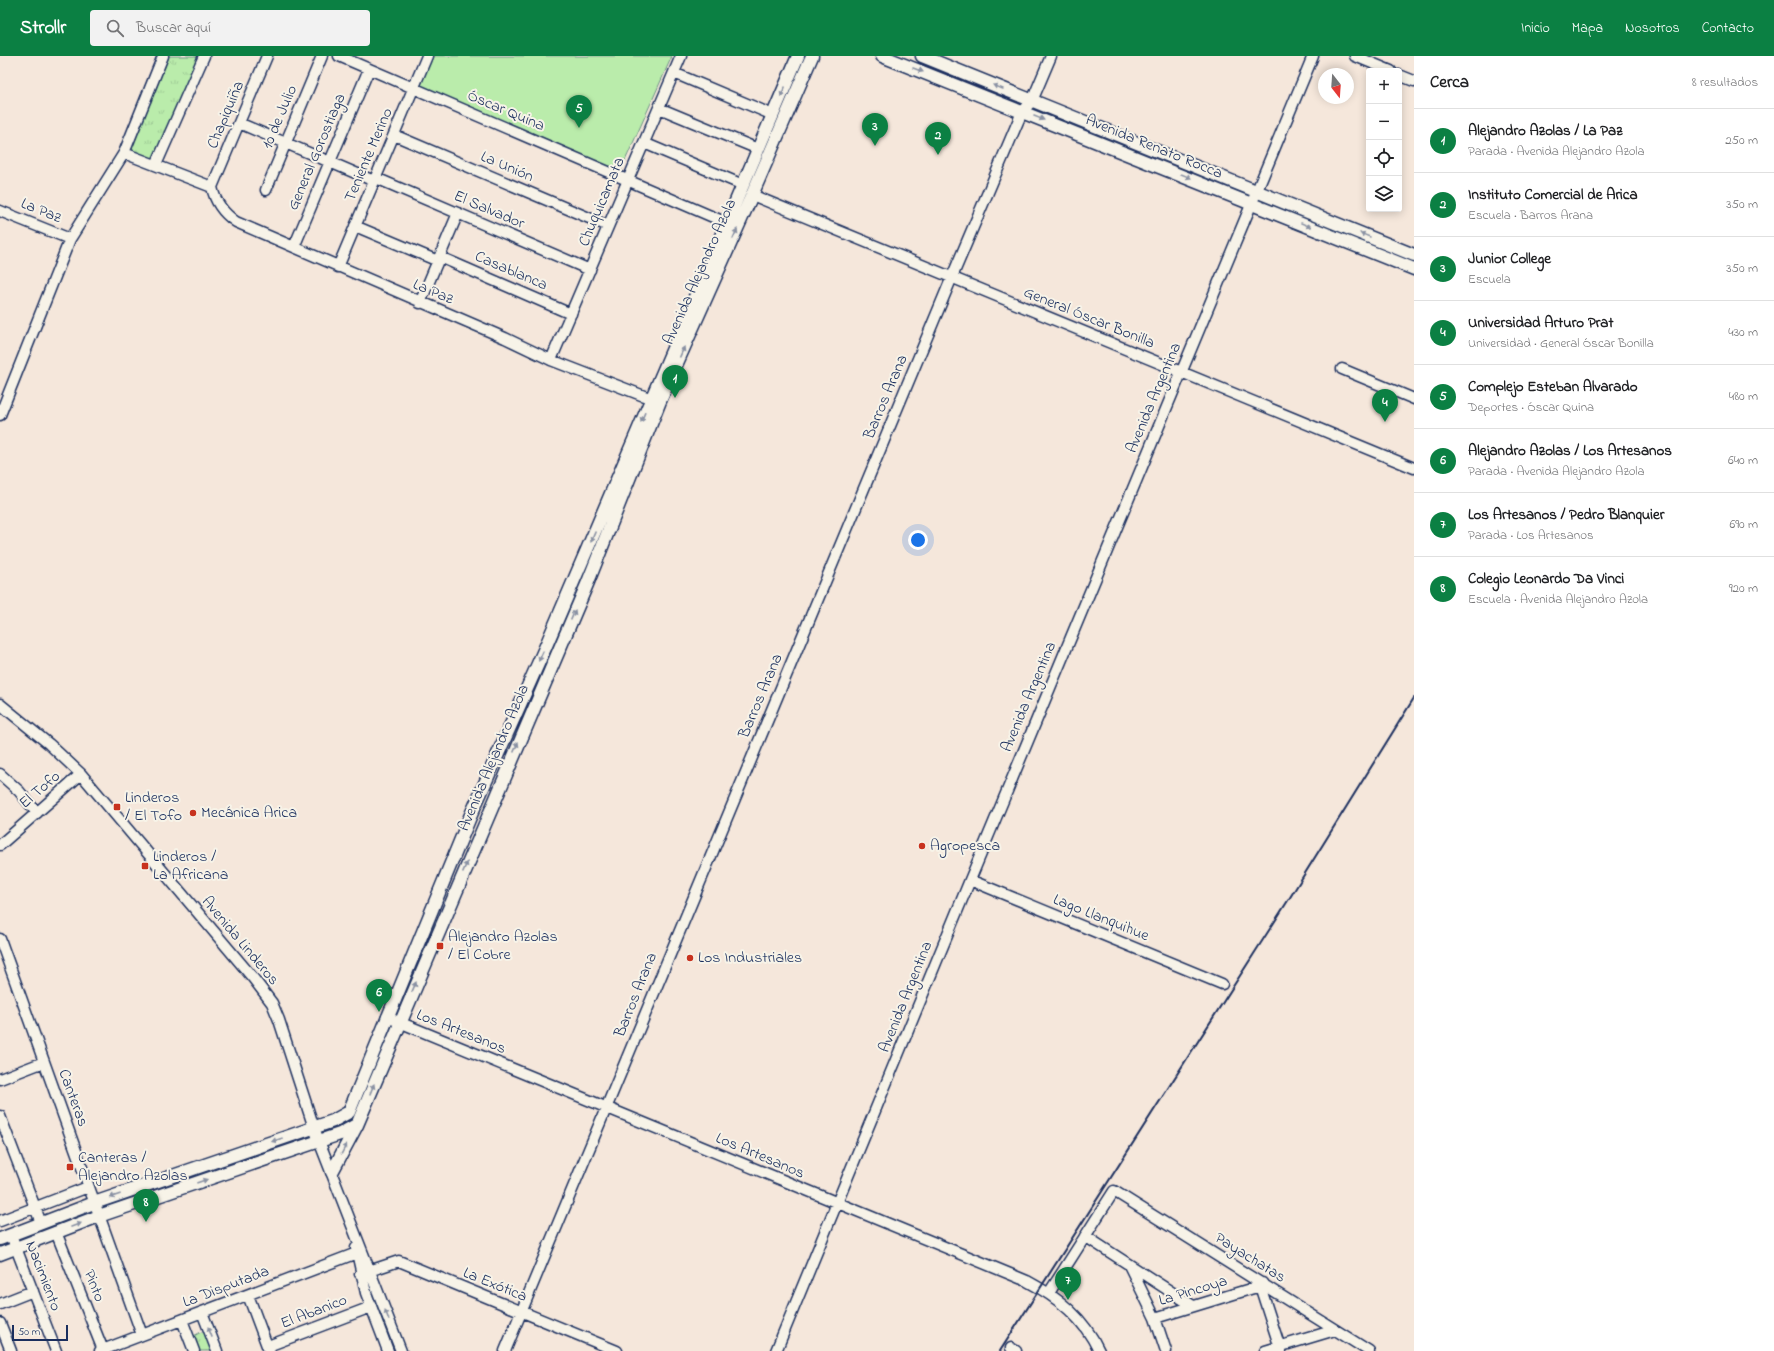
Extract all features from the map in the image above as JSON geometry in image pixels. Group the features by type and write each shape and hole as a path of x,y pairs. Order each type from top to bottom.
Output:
{"main road":[{"name":"Avenida Alejandro Azola","path":"332,1172 357,1125 399,1022 588,582 656,400 727,223 798,56"},
{"name":"Avenida Alejandro Azola","path":"5,1237 94,1203 314,1128 339,1118 349,1112 487,777 656,400 752,195 812,56"},
{"name":"Avenida Renato Rocca","path":"882,56 1163,167 1414,269"},
{"name":"Avenida Renato Rocca","path":"922,56 1414,255"},
{"path":"1163,167 1168,156"},
{"path":"1376,254 1381,241"},
{"path":"0,1254 99,1216 340,1134 357,1125"}],"street":[{"path":"0,415 70,239 124,153 163,56"},
{"path":"156,165 204,56"},
{"name":"Chapiquiña","path":"212,187 267,56"},
{"name":"10 de Julio","path":"266,190 322,56"},
{"name":"Óscar Quina","path":"339,56 727,223"},
{"name":"Teniente Merino","path":"338,267 428,56"},
{"name":"Chuquicamata","path":"551,360 681,56"},
{"name":"Barros Arana","path":"505,1351 952,277 1022,112 1032,101 1051,56"},
{"name":"Avenida Argentina","path":"776,1351 1181,372 1258,192 1313,56"},
{"path":"1355,56 1384,68"},
{"name":"General Gorostiaga","path":"294,247 369,69"},
{"path":"674,73 773,115"},
{"path":"1402,75 1414,81"},
{"path":"659,108 758,149"},
{"name":"El Salvador","path":"239,123 330,162 458,213 590,270"},
{"name":"La Unión","path":"394,135 608,226"},
{"path":"644,143 743,185"},
{"path":"124,153 212,187"},
{"name":"La Paz","path":"212,187 217,203 230,218 551,360 656,400"},
{"name":"General Óscar Bonilla","path":"752,195 1414,468"},
{"name":"La Paz","path":"0,211 70,239"},
{"path":"420,303 458,213"},
{"name":"Casablanca","path":"355,226 571,314"},
{"path":"1342,369 1414,399"},
{"name":"Avenida Linderos","path":"0,704 49,744 81,774 254,978 272,1003 279,1020 314,1128 356,1234 371,1307 388,1351"},
{"path":"0,774 19,791 37,812"},
{"name":"El Tofo","path":"0,845 81,774"},
{"name":"Lago Llanquihue","path":"970,880 1222,984"},
{"name":"Canteras","path":"1,943 142,1335"},
{"name":"Los Artesanos","path":"387,1017 837,1204 1020,1278 1049,1293 1066,1305 1080,1320 1099,1351"},
{"path":"0,1079 44,1062"},
{"path":"0,1116 41,1223"},
{"path":"0,1221 88,1187"},
{"name":"Payachatas","path":"1085,1236 1114,1190 1369,1351"},
{"name":"Pinto","path":"56,1232 102,1350"},
{"path":"1049,1293 1085,1236 1193,1306"},
{"name":"Nacimiento","path":"5,1237 16,1248 56,1351"},
{"name":"La Disputada","path":"102,1350 359,1253"},
{"name":"La Exótica","path":"365,1273 398,1262 616,1351"},
{"path":"1129,1265 1155,1318 1166,1351"},
{"name":"Avenida Linderos","path":"365,1273 401,1351"},
{"path":"1261,1284 1280,1349"},
{"name":"La Pincoya","path":"1155,1318 1261,1284"},
{"path":"0,1304 33,1291"},
{"path":"248,1295 268,1349"},
{"name":"El Abanico","path":"268,1349 371,1307"},
{"path":"202,1312 217,1351"},
{"path":"182,1320 194,1351"},
{"path":"0,1323 11,1351"},
{"path":"1266,1351 1280,1349 1335,1330"}],"green space":[{"path":"166,56 200,56 154,159 133,152 131,146"},
{"path":"430,56 672,56 620,172 417,85"},
{"path":"201,1332 205,1333 211,1351 198,1351 192,1337"}],"railway":[{"path":"1000,1351 1289,899 1414,698"}],"place":[{"name":"Complejo Esteban Alvarado","path":"579,128"},
{"name":"Junior College","path":"875,146"},
{"name":"Instituto Comercial de Arica","path":"938,155"},
{"name":"Alejandro Azolas / La Paz","path":"675,398"},
{"name":"Universidad Arturo Prat","path":"1385,422"},
{"name":"Linderos / El Tofo","path":"117,807"},
{"name":"Mecánica Arica","path":"193,813"},
{"name":"Agropesca","path":"922,846"},
{"name":"Linderos / La Africana","path":"145,866"},
{"name":"Alejandro Azolas / El Cobre","path":"440,946"},
{"name":"Los Industriales","path":"690,958"},
{"name":"Alejandro Azolas / Los Artesanos","path":"379,1012"},
{"name":"Canteras / Alejandro Azolas","path":"70,1167"},
{"name":"Colegio Leonardo Da Vinci","path":"146,1222"},
{"name":"Los Artesanos / Pedro Blanquier","path":"1068,1300"}]}
